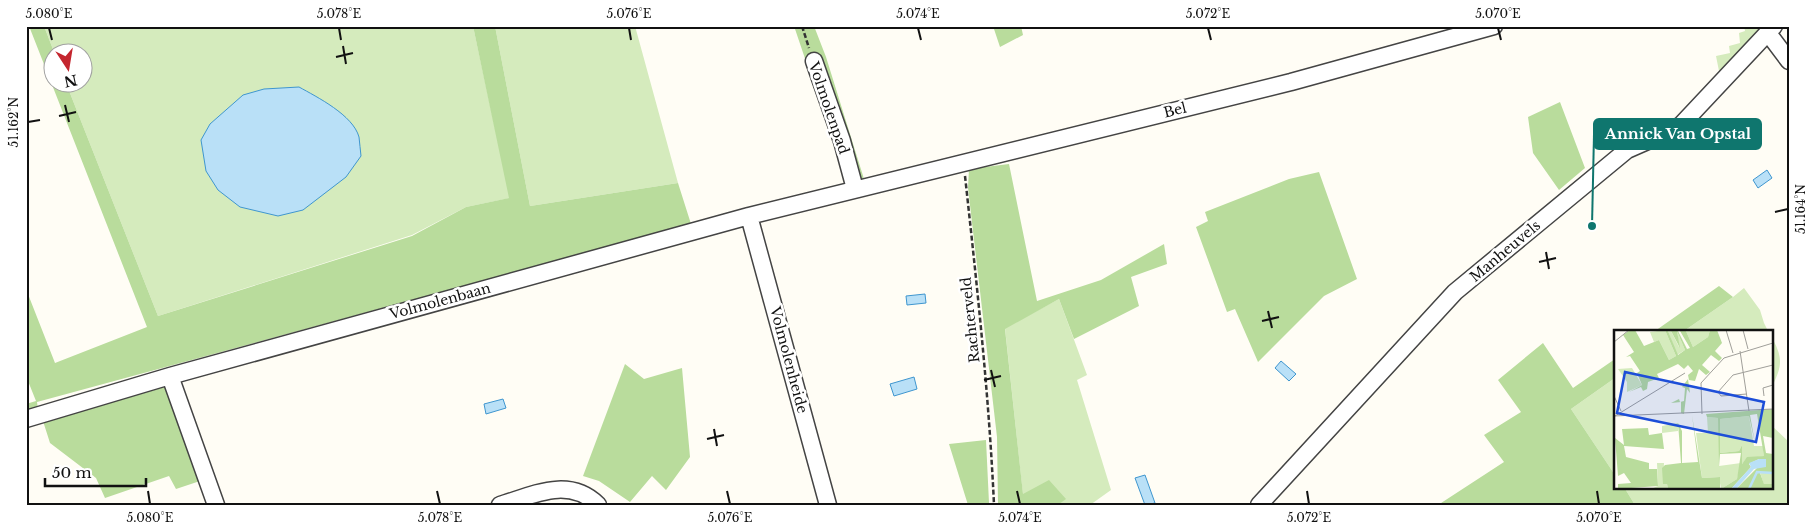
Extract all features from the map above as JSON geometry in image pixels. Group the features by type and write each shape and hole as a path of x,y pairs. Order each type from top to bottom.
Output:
{"street":[{"name":"Bel","path":"855,190 1291,82 1494,26"},
{"path":"1771,30 1789,61"},
{"name":"Manheuvels","path":"1259,505 1455,292 1627,150 1675,130 1771,30"},
{"name":"Volmolenpad","path":"814,61 842,141 855,190"},
{"name":"Volmolenbaan","path":"26,419 170,376 749,216 855,190"},
{"name":"Volmolenheide","path":"749,216 828,505"},
{"path":"170,376 216,505"},
{"path":"500,505 559,489 574,490 590,497 598,505"}],"path":[{"name":"Volmolenpad","path":"802,26 814,61"},
{"name":"Rachterveld","path":"964,162 985,361 991,432 994,505"}],"green space":[{"path":"29,26 44,26 50,42 42,42 42,59"},
{"path":"44,26 473,26 510,198 466,207 412,235 158,316 70,92 92,92 92,42 50,42"},
{"path":"473,26 495,26 530,206 678,183 691,224 37,402 38,410 26,413 26,404 36,401 26,376 26,289 55,363 147,327 55,92 70,92 158,316 412,236 466,207 509,198"},
{"path":"495,26 635,26 678,183 530,206"},
{"path":"794,26 814,26 826,57 864,179 847,183"},
{"path":"993,26 1021,26 1023,35 1000,47"},
{"path":"1744,26 1766,26 1720,76 1716,56 1730,53 1729,46 1740,43 1739,33 1745,31"},
{"path":"1560,102 1585,168 1559,190 1533,153 1528,117"},
{"path":"1009,164 1037,301 1101,280 1164,244 1167,264 1131,277 1139,306 1074,339 1059,299 1005,329 1023,494 1049,480 1066,499 1058,505 998,505 997,437 968,188 969,169"},
{"path":"1319,172 1357,279 1324,296 1258,362 1235,309 1227,312 1196,227 1208,221 1205,212 1289,179"},
{"path":"1719,286 1733,297 1685,330 1656,330"},
{"path":"1744,288 1760,310 1768,330 1685,330"},
{"path":"1059,299 1087,375 1077,380 1111,490 1090,505 1058,505 1065,499 1023,495 1005,328"},
{"path":"1772,338 1780,357 1777,374 1772,386"},
{"path":"1543,343 1573,388 1614,360 1614,379 1571,409 1614,474 1614,488 1625,488 1635,505 1438,505 1504,462 1484,435 1521,412 1498,380"},
{"path":"625,364 644,379 682,368 690,457 666,490 652,476 630,502 599,481 583,476"},
{"path":"1614,379 1614,474 1571,409"},
{"path":"165,387 200,481 176,489 169,476 105,498 96,478 50,443 43,421"},
{"path":"1772,426 1789,442 1789,505 1635,505 1625,488 1772,488"},
{"path":"986,440 989,503 968,505 949,444"}],"water":[{"path":"299,87 350,121 359,137 361,156 346,177 303,210 278,216 240,207 218,190 206,171 201,140 210,124 243,95 264,89"},
{"path":"1767,170 1772,178 1758,188 1753,180"},
{"path":"925,294 926,303 907,305 906,296"},
{"path":"1281,361 1296,374 1289,381 1275,368"},
{"path":"914,377 917,389 894,396 890,384"},
{"path":"503,399 506,408 486,414 484,404"},
{"path":"1145,475 1155,503 1145,505 1135,478"}],"place":[{"name":"Annick Van Opstal","path":"1592,226"}]}
